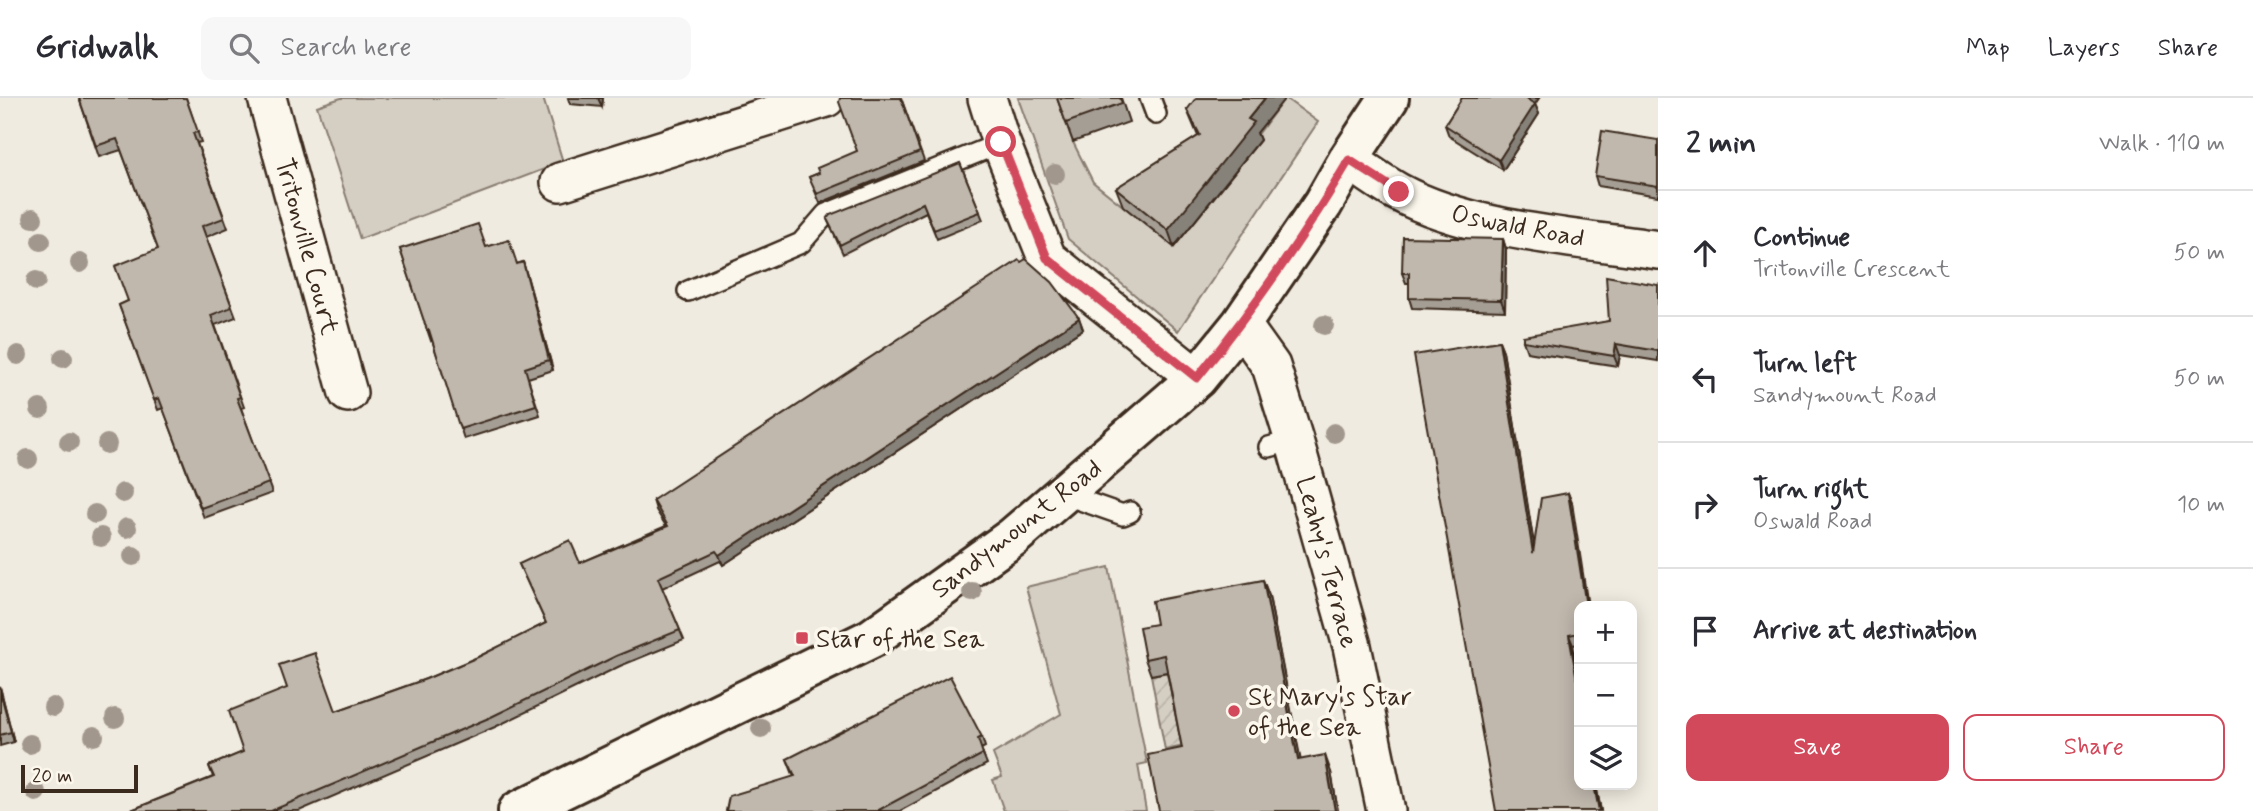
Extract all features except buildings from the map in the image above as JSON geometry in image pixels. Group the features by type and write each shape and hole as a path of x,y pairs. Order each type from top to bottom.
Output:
{"street":[{"name":"Tritonville Court","path":"267,98 348,393"},
{"path":"559,182 826,98"},
{"path":"987,98 1001,142 1047,258 1197,378"},
{"name":"Sandymount Road","path":"518,811 872,638 1013,537 1197,378 1241,324 1323,204 1389,98"},
{"name":"Oswald Road","path":"1349,160 1399,192 1446,212 1499,226 1658,250"},
{"name":"Leahy's Terrace","path":"1241,324 1270,366 1281,444 1352,646 1386,811"}],"lane":[{"path":"688,291 801,243 826,214 1001,142"},
{"path":"1063,494 1123,515 1130,512"}],"shaded area":[{"path":"341,98 543,98 563,162 360,239 317,106"},
{"path":"1018,98 1057,98 1073,142 1093,182 1174,247 1285,98 1318,122 1178,331 1068,239"},
{"path":"1109,567 1147,763 1138,765 1146,811 1004,811 993,780 1002,777 993,754 1061,714 1026,587"},
{"path":"1170,672 1184,746 1165,750 1151,675"}],"place":[{"name":"Star of the Sea","path":"802,638"},
{"name":"St Mary's Star of the Sea","path":"1234,711"}],"route":[{"path":"1001,142 1047,258 1197,378 1241,324 1323,204 1349,160 1399,192"}]}
